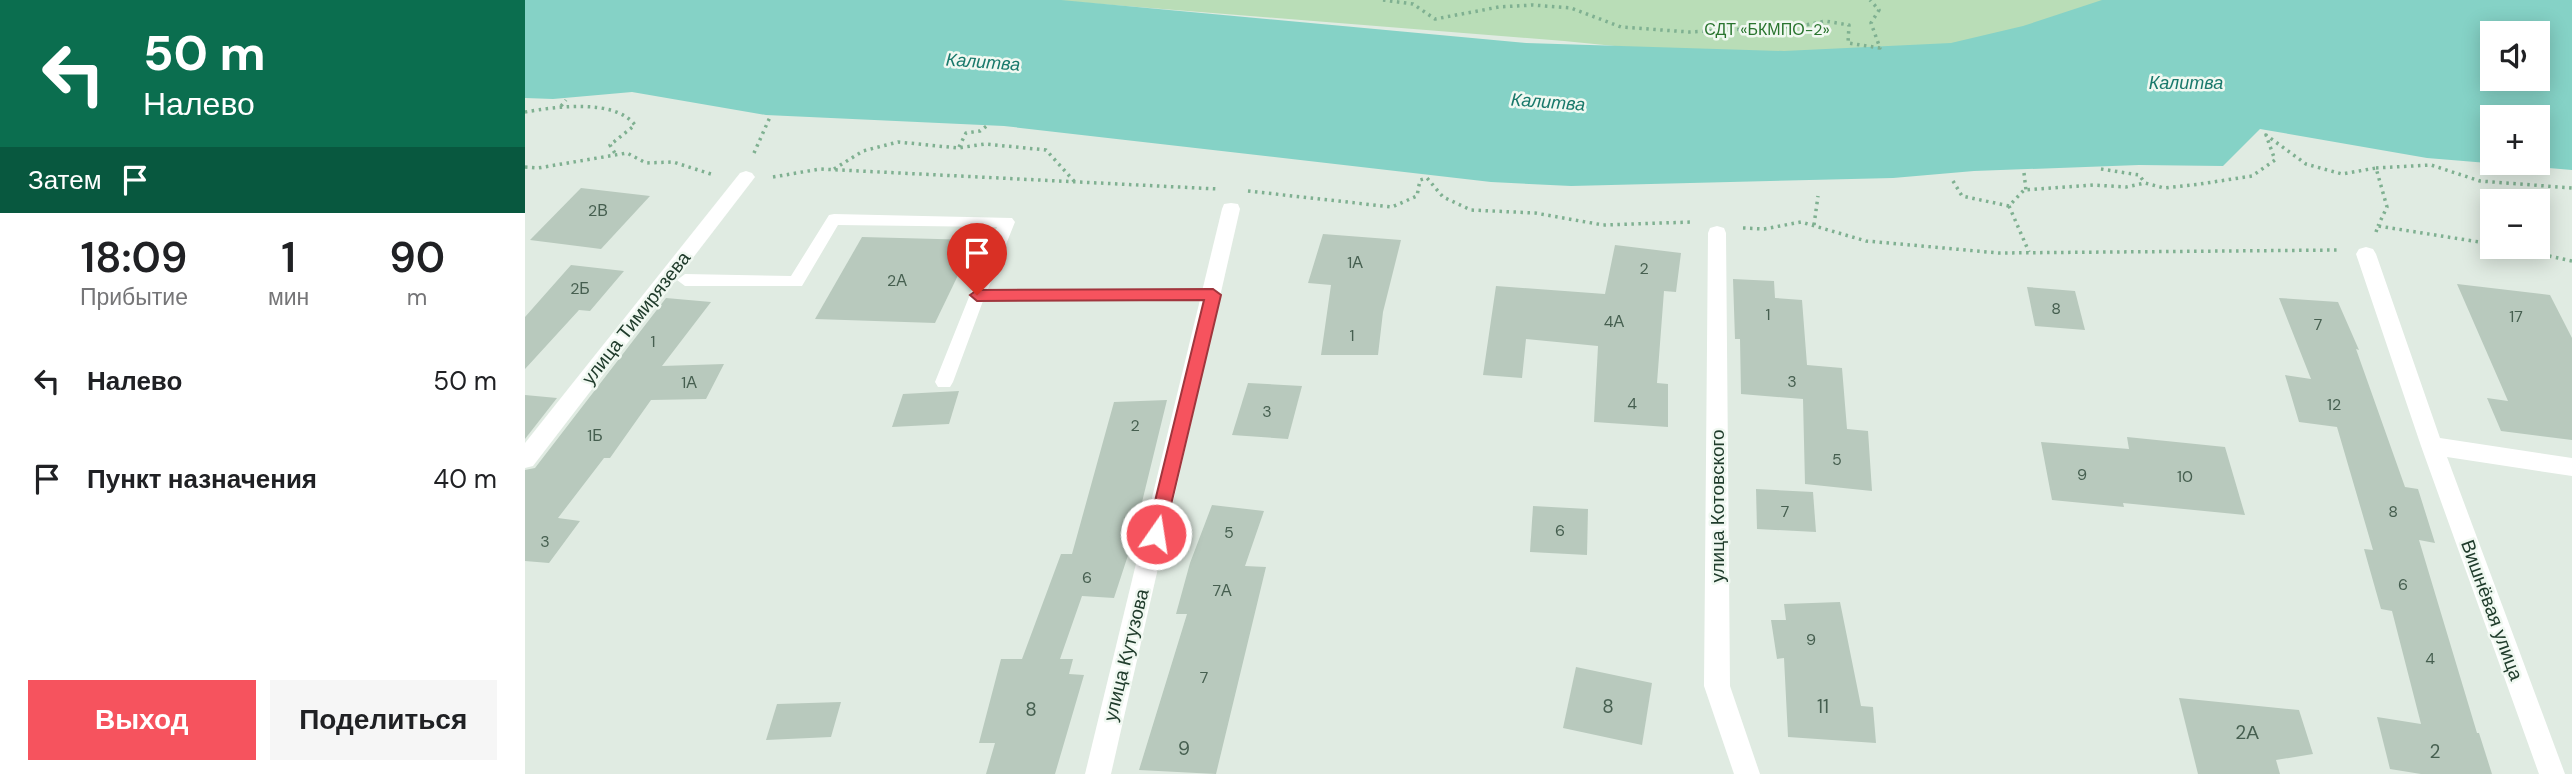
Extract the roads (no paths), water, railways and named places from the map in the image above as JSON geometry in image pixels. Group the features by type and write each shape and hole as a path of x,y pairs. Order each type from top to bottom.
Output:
{"street":[{"name":"улица Тимирязева","path":"525,459 743,180"},
{"name":"улица Кутузова","path":"1098,774 1213,295 1232,196"},
{"name":"улица Котовского","path":"1717,233 1717,686 1747,774"},
{"name":"Вишнёвая улица","path":"2366,254 2432,446 2552,774"},
{"path":"2432,446 2572,467"}],"lane":[{"path":"685,280 796,282 834,219 1007,222 944,382"},
{"path":"977,295 1213,295"}],"water":[{"name":"Калитва","path":"525,0 1061,0 1526,43 1784,51 1951,43 2023,26 2102,0 2572,0 2572,170 2550,168 2550,105 2480,105 2480,162 2427,158 2260,129 2223,166 2139,165 1974,171 1893,178 1571,186 1491,182 1004,126 766,115 632,92 553,99 525,98"}],"park label":[{"name":"СДТ «БКМПО-2»","path":"1767,29"}]}
